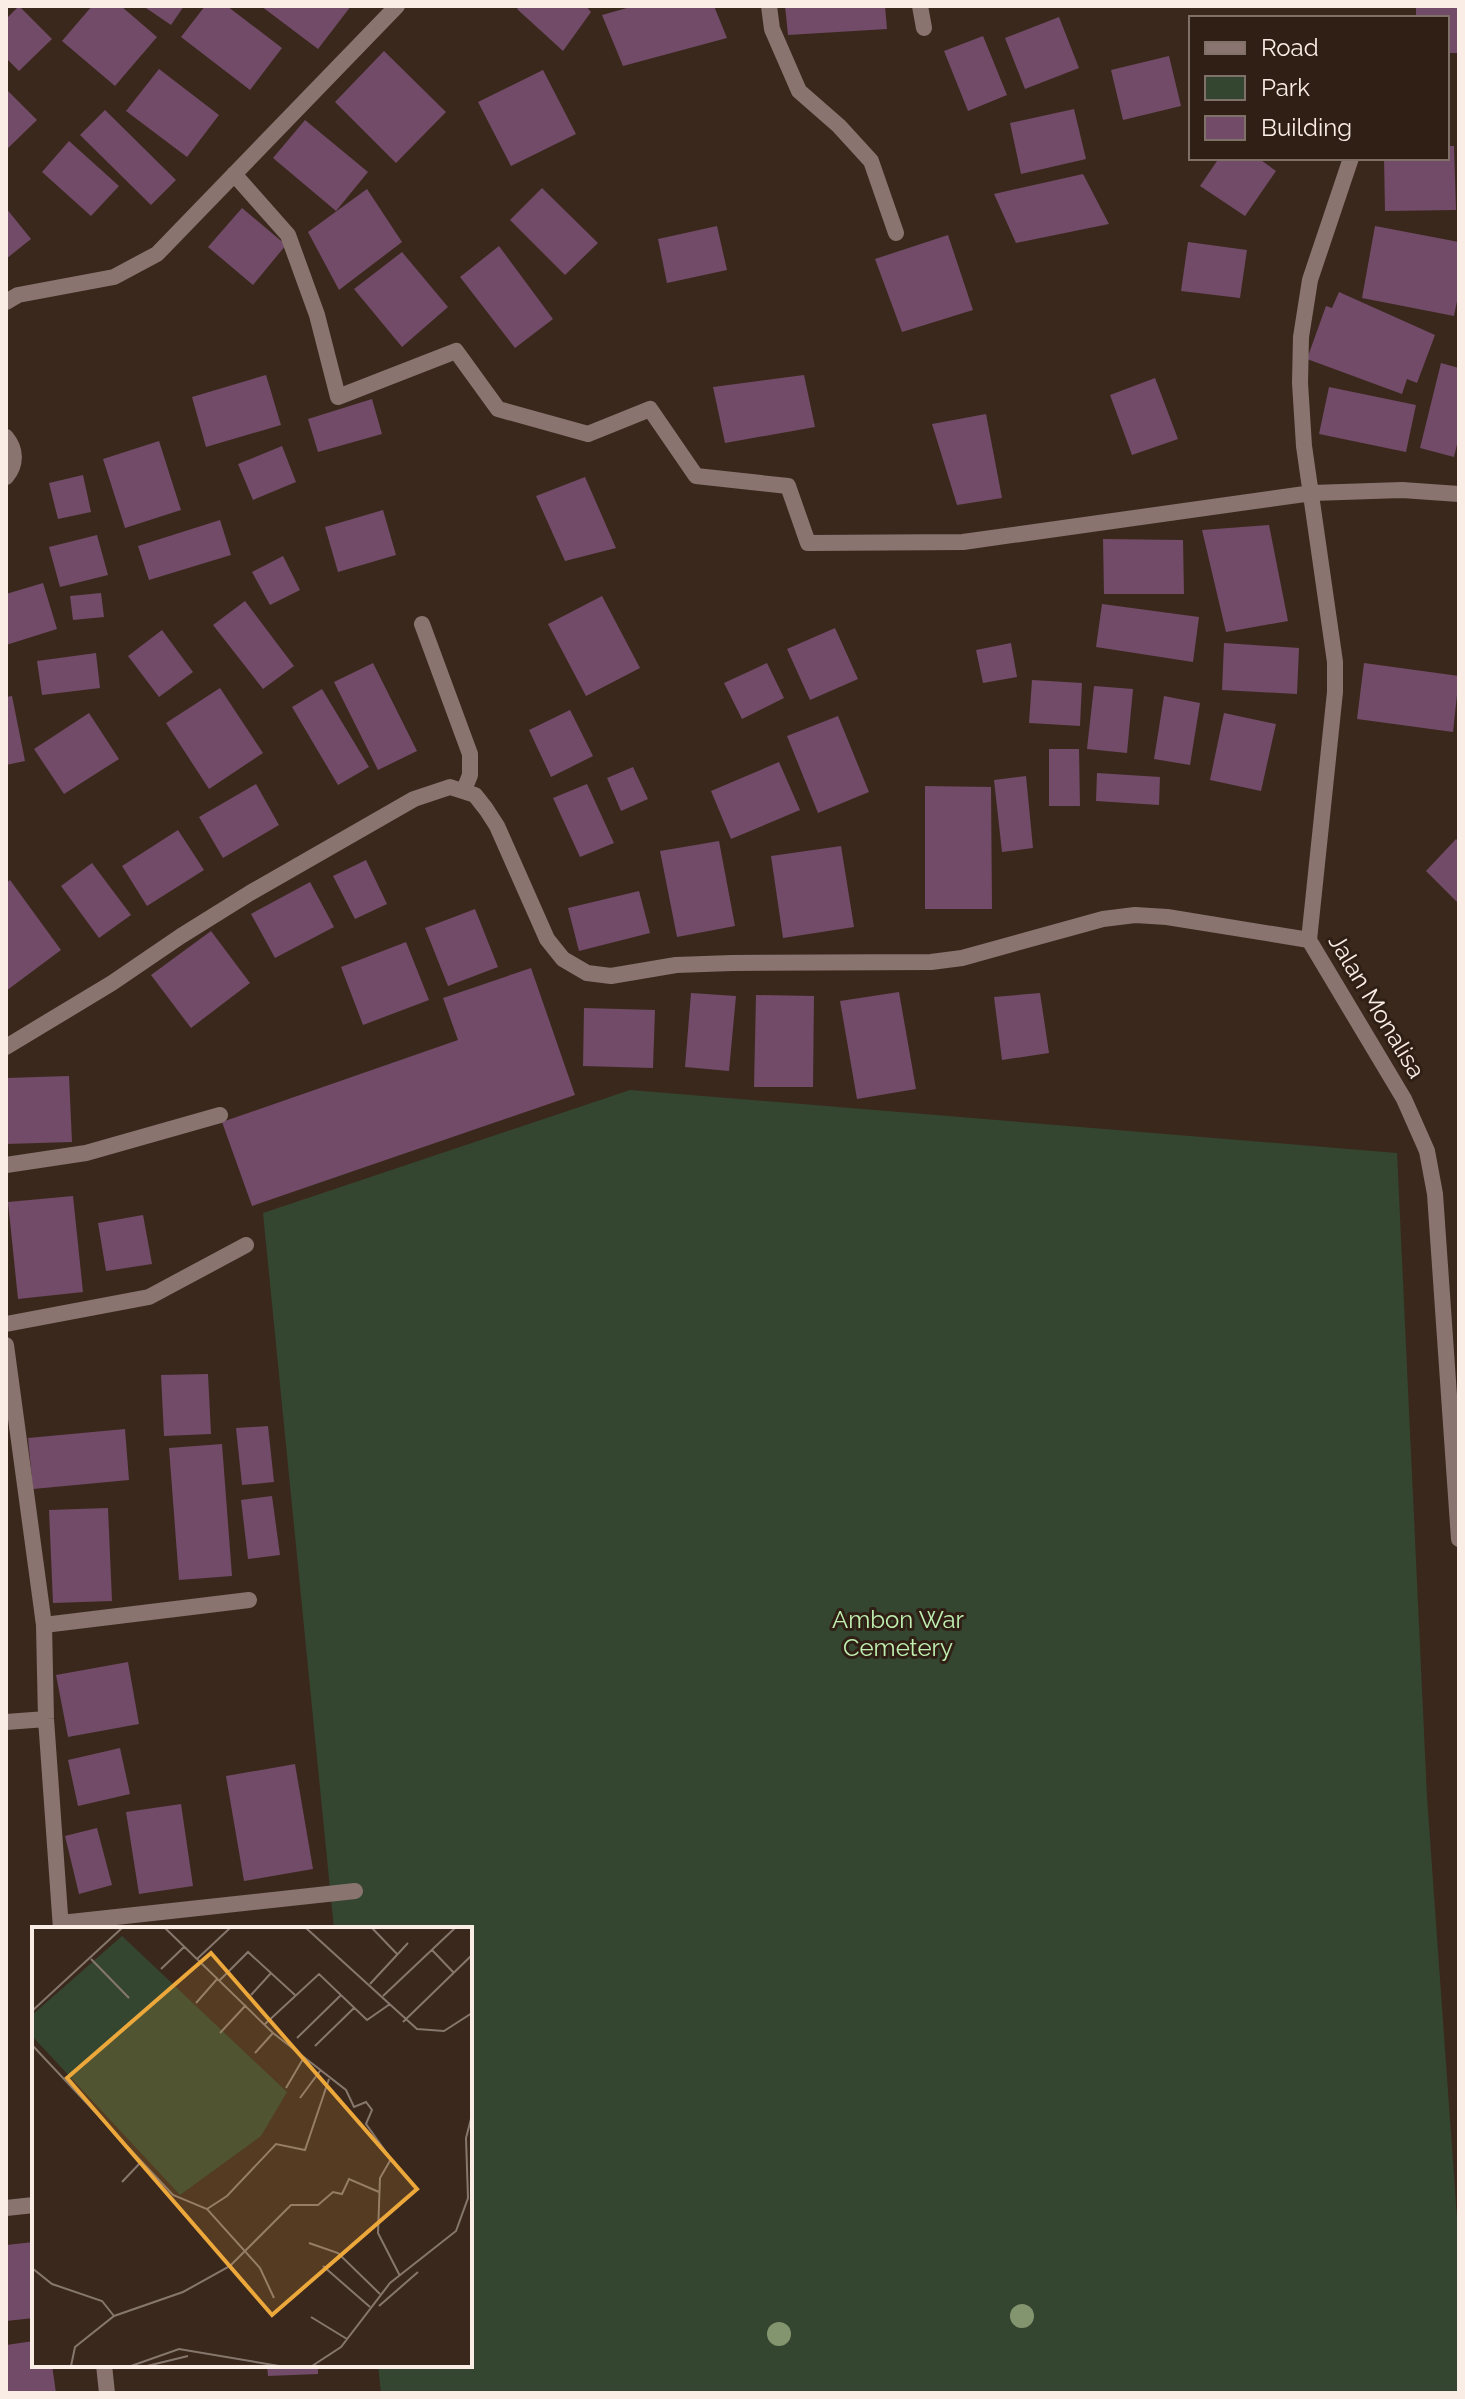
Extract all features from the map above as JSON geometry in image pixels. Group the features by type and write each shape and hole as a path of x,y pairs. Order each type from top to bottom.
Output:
{"street":[{"path":"6,302 18,295 114,277 157,254 397,6"},
{"path":"769,6 772,29 799,91 839,126 871,161 896,233"},
{"path":"920,6 924,28"},
{"name":"Jalan Monalisa","path":"1350,160 1310,280 1301,337 1304,446 1335,662 1335,692 1309,940 1404,1099 1427,1151 1435,1194 1459,1539"},
{"path":"234,174 288,235 317,315 338,397 456,351 498,409 588,434 650,409 696,476 788,486 808,543 963,542 1312,493 1402,490 1459,494"},
{"path":"6,437 12,444 15,457 6,477"},
{"path":"422,624 470,754 470,775 464,790"},
{"path":"6,1047 112,983 181,936 414,799 450,787 475,795 497,826 547,939 563,959 587,973 611,976 676,965 732,963 931,962 962,958 1103,919 1135,915 1167,917 1309,940"},
{"path":"6,1165 86,1153 220,1115"},
{"path":"6,1324 149,1297 246,1245"},
{"path":"6,1345 44,1625 46,1719 61,1926 355,1891"},
{"path":"44,1625 249,1600"},
{"path":"6,1722 46,1719"},
{"path":"6,2208 32,2205"},
{"path":"104,2367 107,2393"}],"green space":[{"name":"Ambon War Cemetery","path":"630,1090 1397,1153 1427,1797 1459,2246 1459,2393 381,2393 378,2367 472,2367 472,1927 334,1927 263,1213"}],"building":[{"path":"19,6 52,39 19,71 6,58 6,19"},
{"path":"92,6 121,6 157,37 115,86 62,41"},
{"path":"143,6 184,6 171,25"},
{"path":"205,6 227,6 282,48 250,90 181,37"},
{"path":"261,6 351,6 318,49"},
{"path":"520,6 586,6 591,12 563,51 517,9"},
{"path":"634,6 714,6 727,38 623,66 602,15"},
{"path":"785,6 885,6 887,29 788,35"},
{"path":"1416,6 1459,6 1459,53 1449,53 1449,16 1416,16"},
{"path":"1059,17 1079,68 1025,89 1005,38"},
{"path":"983,36 1007,95 968,111 944,51"},
{"path":"384,51 446,112 396,163 335,102"},
{"path":"1169,56 1181,106 1123,120 1111,70"},
{"path":"159,69 219,115 187,157 126,111"},
{"path":"543,70 576,134 511,166 478,102"},
{"path":"6,89 37,120 6,150"},
{"path":"1074,109 1086,159 1021,174 1010,123"},
{"path":"105,110 176,180 151,205 80,135"},
{"path":"305,120 368,172 336,211 273,158"},
{"path":"69,141 119,186 91,216 42,172"},
{"path":"1449,146 1454,146 1456,210 1385,211 1384,160 1449,160"},
{"path":"1218,160 1261,160 1276,171 1245,216 1200,186"},
{"path":"1083,174 1109,224 1016,243 994,194"},
{"path":"542,188 598,243 565,275 510,220"},
{"path":"367,189 402,242 339,290 308,232"},
{"path":"6,208 31,239 6,259"},
{"path":"242,208 286,245 253,285 208,247"},
{"path":"717,226 727,270 667,283 658,239"},
{"path":"1375,226 1459,242 1459,291 1454,316 1362,298"},
{"path":"948,235 973,310 902,332 875,259"},
{"path":"1188,242 1247,250 1240,298 1181,291"},
{"path":"499,246 553,319 515,348 460,277"},
{"path":"402,252 448,307 402,347 354,289"},
{"path":"1339,292 1435,335 1417,383 1407,379 1402,394 1307,359 1326,306 1332,308"},
{"path":"1441,363 1459,368 1459,436 1454,457 1420,448"},
{"path":"266,375 281,425 206,447 192,397"},
{"path":"804,375 815,427 725,443 713,387"},
{"path":"1155,378 1178,439 1132,455 1110,395"},
{"path":"1329,387 1416,405 1406,452 1319,434"},
{"path":"372,399 382,434 318,452 308,419"},
{"path":"986,414 1002,498 957,505 932,424"},
{"path":"159,441 181,510 125,528 103,459"},
{"path":"282,446 296,482 253,500 238,464"},
{"path":"83,475 91,512 58,519 49,483"},
{"path":"585,477 616,548 565,561 536,496"},
{"path":"383,510 396,555 338,572 325,527"},
{"path":"220,520 231,555 149,580 138,546"},
{"path":"1269,525 1288,621 1226,632 1202,530"},
{"path":"97,535 108,575 60,587 49,547"},
{"path":"1103,539 1183,540 1184,594 1104,594"},
{"path":"283,556 300,590 270,605 252,572"},
{"path":"43,583 57,629 6,645 6,594"},
{"path":"101,593 104,617 73,620 70,596"},
{"path":"602,596 640,668 586,696 548,624"},
{"path":"245,601 294,666 263,689 213,625"},
{"path":"1102,604 1199,617 1193,662 1096,647"},
{"path":"835,628 858,679 810,700 787,649"},
{"path":"162,630 193,672 159,697 128,656"},
{"path":"1011,643 1017,677 983,683 976,650"},
{"path":"1224,643 1299,648 1297,694 1222,690"},
{"path":"96,653 100,688 42,695 37,661"},
{"path":"373,663 417,751 378,770 334,682"},
{"path":"767,663 784,698 742,719 724,683"},
{"path":"1364,663 1459,676 1453,732 1357,719"},
{"path":"1032,680 1082,683 1080,726 1029,723"},
{"path":"1094,686 1133,689 1127,753 1087,749"},
{"path":"220,688 263,753 209,789 166,723"},
{"path":"322,689 369,767 338,785 292,707"},
{"path":"12,696 25,761 6,765 6,697"},
{"path":"1164,696 1200,703 1190,765 1154,759"},
{"path":"570,710 593,756 551,777 529,730"},
{"path":"89,713 119,759 64,794 34,749"},
{"path":"1224,713 1276,724 1261,791 1210,780"},
{"path":"838,716 869,792 818,813 787,736"},
{"path":"1049,749 1079,749 1080,806 1049,806"},
{"path":"779,762 800,810 731,839 711,791"},
{"path":"633,767 648,799 621,811 607,778"},
{"path":"1097,773 1160,777 1159,805 1096,801"},
{"path":"1026,776 1033,848 1002,852 994,780"},
{"path":"256,784 279,825 223,858 199,817"},
{"path":"587,784 614,843 580,857 553,798"},
{"path":"925,786 991,787 992,909 925,909"},
{"path":"178,830 204,870 147,906 122,866"},
{"path":"1456,839 1459,842 1459,904 1426,871"},
{"path":"719,841 735,926 677,937 660,851"},
{"path":"841,846 854,927 783,938 771,856"},
{"path":"366,860 387,904 355,919 333,876"},
{"path":"92,863 131,915 99,938 61,886"},
{"path":"10,880 61,950 6,991 6,883"},
{"path":"310,882 334,927 275,958 251,914"},
{"path":"639,891 650,933 579,951 568,908"},
{"path":"475,909 498,967 448,986 425,928"},
{"path":"211,931 250,983 191,1028 151,975"},
{"path":"406,942 429,1000 363,1025 341,967"},
{"path":"531,968 575,1095 252,1206 222,1122 458,1040 443,998"},
{"path":"899,992 916,1089 857,1099 840,1001"},
{"path":"691,993 736,996 729,1071 685,1067"},
{"path":"1040,993 1049,1053 1002,1060 994,997"},
{"path":"756,995 814,996 813,1087 754,1087"},
{"path":"584,1008 655,1010 653,1068 583,1066"},
{"path":"69,1076 72,1142 6,1144 6,1078"},
{"path":"73,1196 83,1292 18,1299 8,1202"},
{"path":"143,1215 152,1264 106,1271 98,1223"},
{"path":"208,1374 211,1434 164,1436 161,1375"},
{"path":"268,1426 274,1482 242,1485 236,1428"},
{"path":"125,1429 129,1480 33,1489 28,1438"},
{"path":"222,1444 232,1576 179,1580 169,1448"},
{"path":"272,1496 280,1555 248,1559 241,1500"},
{"path":"108,1508 112,1601 53,1603 49,1510"},
{"path":"128,1662 139,1724 68,1737 56,1675"},
{"path":"120,1748 130,1794 78,1806 68,1760"},
{"path":"295,1764 313,1869 244,1881 226,1776"},
{"path":"181,1804 193,1886 139,1894 126,1812"},
{"path":"97,1828 112,1885 79,1894 65,1836"},
{"path":"32,2242 32,2318 6,2321 6,2245"},
{"path":"32,2341 32,2367 52,2367 56,2393 6,2393 6,2345"},
{"path":"267,2367 318,2367 318,2374 268,2376"}]}
